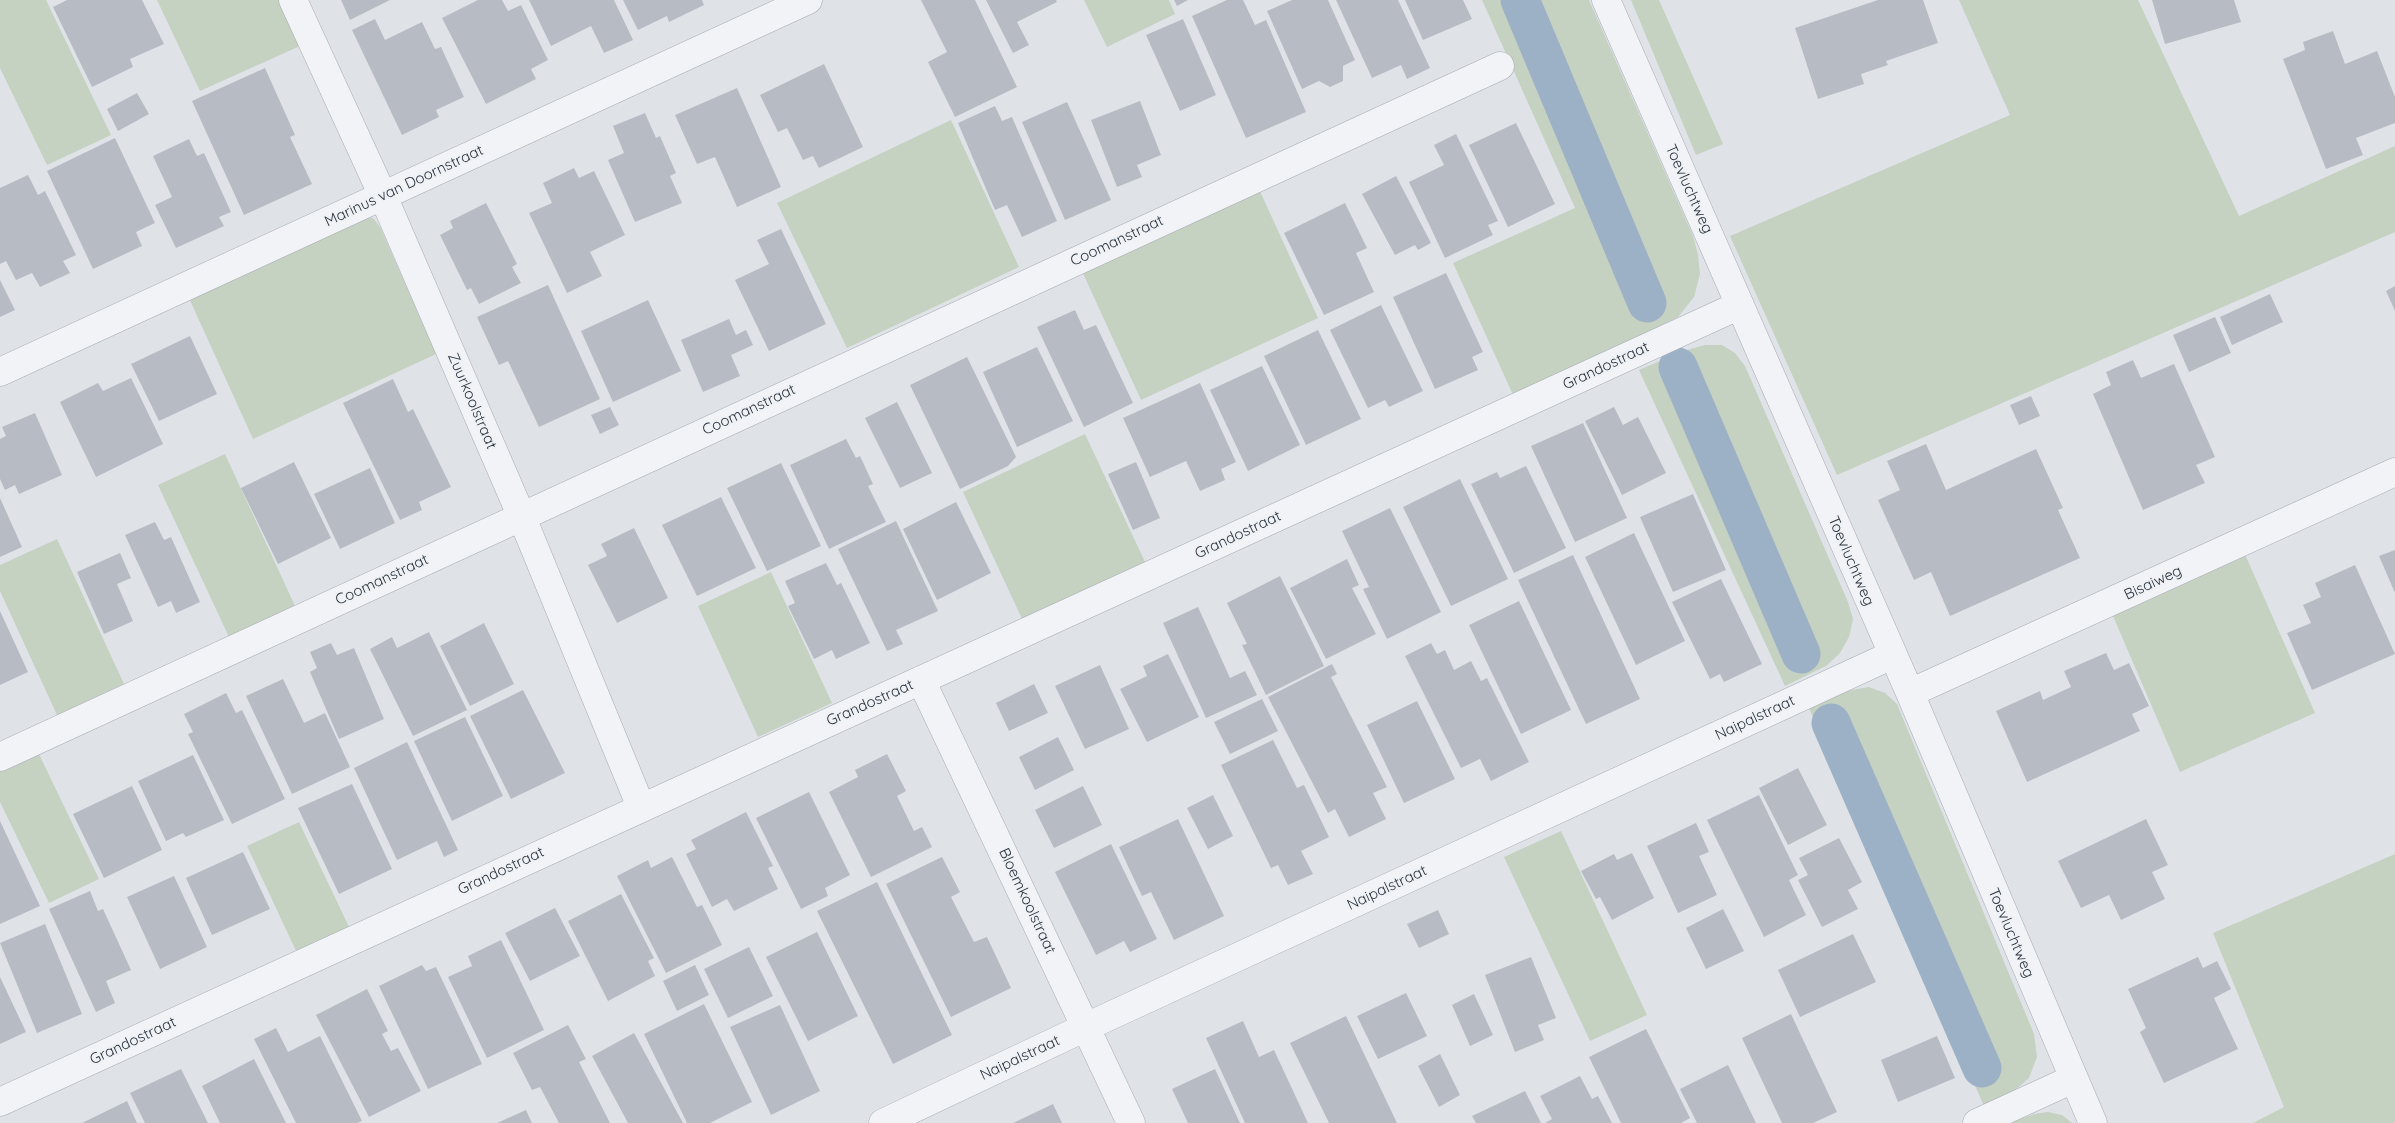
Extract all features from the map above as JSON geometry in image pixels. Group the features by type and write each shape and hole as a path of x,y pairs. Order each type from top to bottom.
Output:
{"street":[{"name":"Zuurkoolstraat","path":"293,0 383,196 521,515 641,807"},
{"name":"Marinus van Doornstraat","path":"0,372 808,0"},
{"name":"Toevluchtweg","path":"1606,0 1910,693 2093,1123"},
{"name":"Coomanstraat","path":"0,757 521,515 1500,66"},
{"name":"Grandostraat","path":"0,1102 1740,305"},
{"name":"Bisaiweg","path":"1910,693 2395,472"},
{"name":"Naipalstraat","path":"884,1123 1086,1027 1892,655"},
{"name":"Bloemkoolstraat","path":"921,680 1131,1123"},
{"path":"1977,1123 2073,1079"}],"green space":[{"path":"0,0 46,0 111,135 47,165 0,68"},
{"path":"157,0 279,0 300,46 200,91"},
{"path":"1084,0 1169,0 1175,14 1107,47"},
{"path":"1482,0 1589,0 1693,236 1700,274 1694,297 1678,317 1514,397 1453,263 1575,208"},
{"path":"1631,0 1659,0 1723,144 1696,155"},
{"path":"1959,0 2138,0 2239,216 2395,146 2395,232 1837,475 1730,236 2010,115"},
{"path":"951,120 1019,267 847,348 777,203"},
{"path":"1258,187 1318,318 1141,400 1081,269"},
{"path":"362,217 373,218 380,227 436,354 253,439 188,296"},
{"path":"1705,345 1722,345 1735,353 1745,366 1848,602 1853,619 1849,637 1840,653 1826,666 1785,686 1639,370 1683,351"},
{"path":"1085,434 1146,564 1023,621 963,492"},
{"path":"225,454 295,606 229,637 158,485"},
{"path":"57,539 124,684 57,715 0,591 0,565"},
{"path":"2240,543 2315,713 2180,772 2107,602"},
{"path":"771,572 832,703 758,737 698,606"},
{"path":"1869,687 1885,693 1897,704 2034,1034 2037,1057 2029,1078 2013,1092 1984,1106 1808,706 1846,691"},
{"path":"38,752 99,879 49,903 0,802 0,770"},
{"path":"299,822 350,929 297,953 247,846"},
{"path":"1561,831 1647,1015 1590,1041 1504,857"},
{"path":"2395,854 2395,1123 2253,1123 2284,1107 2213,933"},
{"path":"2048,1112 2062,1115 2072,1123 2010,1123 2034,1114"}],"building":[{"path":"67,0 142,0 164,44 130,59 133,67 92,87 53,7"},
{"path":"341,0 390,0 350,20"},
{"path":"478,0 502,0 508,11 521,5 548,60 531,69 536,79 486,104 442,18"},
{"path":"529,0 614,0 633,40 604,53 591,26 551,46"},
{"path":"623,0 702,0 704,5 669,22 667,16 638,30"},
{"path":"921,0 975,0 1017,87 955,117 928,62 947,52"},
{"path":"986,0 1056,0 1057,2 1017,22 1029,45 1013,53"},
{"path":"1174,0 1188,0 1177,6"},
{"path":"1227,0 1243,0 1255,25 1266,20 1306,112 1246,138 1192,16"},
{"path":"1292,0 1328,0 1355,60 1343,66 1343,81 1330,87 1319,81 1302,89 1267,11"},
{"path":"1336,0 1398,0 1430,68 1407,79 1401,65 1372,78"},
{"path":"1405,0 1463,0 1472,19 1423,40"},
{"path":"1878,0 1923,0 1938,43 1886,61 1888,65 1861,74 1864,84 1818,99 1795,28"},
{"path":"2152,0 2234,0 2241,22 2165,44"},
{"path":"375,19 385,40 422,22 435,49 441,47 464,97 436,110 439,117 402,135 352,30"},
{"path":"1183,19 1216,95 1180,111 1146,35"},
{"path":"2333,31 2345,64 2377,51 2395,97 2395,123 2356,138 2363,155 2326,169 2283,59 2305,50 2303,42"},
{"path":"824,64 863,147 819,168 813,156 803,160 787,128 778,132 760,95"},
{"path":"265,68 295,135 290,137 312,184 244,215 192,101"},
{"path":"737,88 781,187 737,207 715,157 697,164 675,115"},
{"path":"137,93 149,114 118,131 107,109"},
{"path":"1140,101 1161,155 1137,165 1142,177 1117,187 1091,120"},
{"path":"1067,102 1111,200 1065,220 1022,122"},
{"path":"995,106 1002,121 1012,117 1057,221 1022,237 1007,205 995,210 958,123"},
{"path":"645,113 656,138 660,136 676,173 670,176 682,203 635,222 608,160 624,153 613,126"},
{"path":"1516,123 1555,204 1508,227 1469,145"},
{"path":"1456,134 1498,221 1488,225 1493,235 1445,258 1409,182 1444,165 1434,145"},
{"path":"115,138 155,223 136,232 142,246 93,269 47,171"},
{"path":"189,139 197,156 204,153 231,212 219,217 224,226 176,248 155,205 172,197 153,156"},
{"path":"574,168 579,178 594,171 625,235 590,252 602,276 567,293 529,213 552,203 543,183"},
{"path":"28,175 38,195 45,191 76,255 63,261 70,273 40,287 32,273 16,280 6,261 0,264 0,188"},
{"path":"1396,176 1431,243 1418,250 1415,245 1395,255 1362,194"},
{"path":"486,203 517,264 512,267 521,283 479,304 471,288 467,290 440,235 453,228 450,221"},
{"path":"1345,203 1367,248 1356,253 1374,292 1324,315 1284,233"},
{"path":"781,229 826,324 769,351 735,280 769,264 757,240"},
{"path":"1446,273 1483,352 1472,357 1478,370 1435,389 1393,297"},
{"path":"0,280 15,310 0,317"},
{"path":"548,285 600,399 539,427 508,361 499,365 477,317"},
{"path":"2395,286 2395,311 2386,291"},
{"path":"2270,294 2283,322 2232,345 2220,317"},
{"path":"648,300 681,371 613,402 581,331"},
{"path":"1381,305 1423,391 1389,407 1385,400 1368,408 1330,330"},
{"path":"1075,310 1084,330 1096,325 1133,403 1084,427 1037,327"},
{"path":"2215,317 2231,353 2189,372 2173,335"},
{"path":"729,319 736,335 746,330 753,345 731,355 740,376 703,392 681,340"},
{"path":"1318,330 1361,419 1306,445 1264,356"},
{"path":"190,336 217,394 159,421 131,364"},
{"path":"1037,347 1073,421 1017,447 983,372"},
{"path":"967,357 1016,457 1008,466 960,489 910,385"},
{"path":"2133,360 2141,378 2174,364 2215,457 2196,465 2205,483 2143,510 2093,394 2111,385 2106,372"},
{"path":"1262,366 1300,445 1248,471 1210,390"},
{"path":"131,378 163,444 96,477 60,402 98,383 103,391"},
{"path":"393,379 408,412 413,409 451,487 419,502 422,510 400,520 343,403"},
{"path":"1200,383 1236,462 1221,469 1225,480 1200,491 1186,461 1150,477 1123,418"},
{"path":"2031,396 2040,416 2019,425 2010,405"},
{"path":"897,402 932,473 900,488 865,418"},
{"path":"610,407 619,425 600,434 591,415"},
{"path":"1614,407 1623,425 1638,417 1666,473 1622,495 1585,421"},
{"path":"35,413 62,475 19,494 15,485 5,490 0,479 0,439 6,436 2,427"},
{"path":"1583,423 1627,518 1575,542 1531,446"},
{"path":"846,439 856,458 860,456 873,484 868,486 886,522 829,549 790,465"},
{"path":"1926,444 1946,490 2036,449 2063,508 2058,510 2080,558 1950,616 1931,572 1914,580 1878,500 1900,490 1887,461"},
{"path":"294,462 331,538 278,564 241,488"},
{"path":"1136,462 1160,518 1133,530 1108,474"},
{"path":"781,463 821,546 767,571 727,488"},
{"path":"1526,466 1566,548 1514,573 1471,484 1497,472 1500,478"},
{"path":"370,468 395,523 340,549 314,494"},
{"path":"1460,479 1508,579 1451,606 1403,507"},
{"path":"1693,494 1726,570 1673,592 1640,517"},
{"path":"721,497 756,568 697,596 662,525"},
{"path":"0,498 22,547 0,557"},
{"path":"956,502 991,573 937,600 903,529"},
{"path":"1390,508 1441,612 1387,639 1363,589 1369,587 1342,531"},
{"path":"896,521 938,611 896,630 903,644 887,651 838,549"},
{"path":"155,522 164,540 171,537 200,602 176,613 171,601 158,607 125,535"},
{"path":"634,528 668,598 617,623 588,565 607,556 601,544"},
{"path":"1634,533 1685,641 1636,665 1585,557"},
{"path":"2395,550 2395,593 2379,556"},
{"path":"120,553 131,578 117,584 133,621 104,634 77,572"},
{"path":"1573,555 1640,699 1586,724 1518,580"},
{"path":"1347,559 1359,585 1352,588 1376,634 1326,659 1290,588"},
{"path":"826,563 837,585 841,583 870,643 836,659 832,650 814,659 788,606 795,603 785,581"},
{"path":"2355,565 2395,654 2312,690 2287,633 2311,623 2303,605 2321,597 2315,583"},
{"path":"1280,576 1324,666 1266,695 1242,645 1247,644 1227,603"},
{"path":"1721,579 1762,664 1724,682 1720,674 1710,679 1672,602"},
{"path":"1519,601 1571,710 1521,734 1469,625"},
{"path":"1198,607 1230,678 1245,671 1257,695 1206,718 1163,623"},
{"path":"0,611 28,672 0,685"},
{"path":"484,623 514,684 470,706 440,646"},
{"path":"429,632 467,710 413,736 370,649 392,637 397,648"},
{"path":"331,643 337,655 354,648 384,719 339,739 310,672 317,668 310,652"},
{"path":"1431,643 1437,654 1445,650 1454,670 1471,661 1481,681 1487,678 1529,762 1491,781 1480,759 1461,768 1405,656"},
{"path":"2106,653 2114,670 2129,663 2149,706 2132,714 2140,731 2027,782 1996,711 2040,691 2043,700 2071,687 2064,671"},
{"path":"1168,654 1199,717 1147,742 1120,689 1147,676 1143,666"},
{"path":"1332,664 1337,674 1331,677 1387,787 1373,793 1386,819 1349,837 1335,809 1328,813 1268,697"},
{"path":"1100,665 1129,729 1085,749 1055,686"},
{"path":"283,679 304,723 325,713 350,767 292,794 246,696"},
{"path":"1034,684 1048,713 1009,731 996,703"},
{"path":"523,690 565,773 511,799 470,716"},
{"path":"226,693 236,713 242,710 285,799 232,824 188,734 193,732 184,714"},
{"path":"1262,699 1278,731 1230,754 1214,722"},
{"path":"1417,701 1455,779 1404,803 1367,725"},
{"path":"465,717 503,796 452,821 414,741"},
{"path":"1058,737 1074,770 1035,790 1019,757"},
{"path":"1273,740 1297,788 1304,785 1329,837 1301,851 1313,874 1288,885 1278,865 1271,868 1221,765"},
{"path":"407,742 458,850 444,857 437,841 397,860 354,768"},
{"path":"887,754 906,791 897,796 914,831 922,827 932,847 871,877 829,792 858,777 855,770"},
{"path":"193,755 224,820 186,837 183,833 166,841 138,781"},
{"path":"1798,768 1827,825 1788,845 1759,788"},
{"path":"352,784 392,869 339,894 298,808"},
{"path":"132,786 162,850 104,878 73,814"},
{"path":"1083,786 1102,825 1054,848 1035,810"},
{"path":"809,792 850,875 825,888 828,896 801,909 756,818"},
{"path":"1213,795 1233,836 1208,849 1187,808"},
{"path":"1759,795 1798,875 1789,880 1806,915 1764,937 1707,820"},
{"path":"746,812 773,866 768,868 778,889 734,911 727,899 712,907 686,854 696,849 691,840"},
{"path":"1178,819 1224,916 1174,940 1151,892 1142,896 1119,847"},
{"path":"2146,819 2168,865 2152,872 2165,899 2121,920 2109,895 2081,908 2058,861"},
{"path":"0,821 40,906 0,924"},
{"path":"1696,823 1709,852 1699,856 1717,895 1678,913 1647,846"},
{"path":"1839,838 1862,882 1848,890 1858,909 1822,927 1798,880 1808,875 1799,858"},
{"path":"1111,844 1157,939 1130,952 1124,941 1096,955 1055,872"},
{"path":"243,852 270,909 212,935 186,878"},
{"path":"1632,853 1654,898 1612,920 1600,897 1596,899 1581,871 1614,854 1617,860"},
{"path":"672,857 697,907 702,905 722,945 666,973 617,876 648,860 651,868"},
{"path":"942,857 960,892 951,897 974,942 987,937 1011,988 951,1017 886,884"},
{"path":"174,876 207,947 160,969 127,897"},
{"path":"877,882 952,1035 893,1064 817,911"},
{"path":"90,891 98,911 103,909 131,970 106,981 115,1003 96,1012 49,909"},
{"path":"621,894 654,958 648,961 655,976 608,1001 568,921"},
{"path":"555,908 580,956 530,981 505,933"},
{"path":"1723,909 1744,951 1706,969 1686,928"},
{"path":"1438,910 1449,934 1419,948 1407,924"},
{"path":"45,924 82,1014 37,1033 0,943"},
{"path":"817,932 858,1016 808,1041 766,957"},
{"path":"1853,934 1876,982 1800,1017 1778,970"},
{"path":"501,940 544,1030 487,1058 448,977 472,966 468,956"},
{"path":"749,947 773,996 728,1018 704,969"},
{"path":"1531,957 1556,1018 1538,1025 1544,1040 1515,1052 1485,975"},
{"path":"2198,957 2203,968 2217,961 2231,989 2214,998 2238,1049 2164,1083 2140,1032 2146,1028 2128,989"},
{"path":"422,965 426,971 436,967 482,1064 428,1089 379,986"},
{"path":"695,965 709,995 677,1011 663,981"},
{"path":"0,977 26,1032 0,1044"},
{"path":"367,989 388,1031 382,1034 391,1051 398,1048 421,1091 369,1117 316,1015"},
{"path":"1406,993 1427,1036 1378,1059 1357,1016"},
{"path":"1474,994 1493,1035 1470,1046 1452,1005"},
{"path":"704,1004 752,1102 710,1123 687,1123 644,1034"},
{"path":"780,1005 820,1091 771,1115 730,1027"},
{"path":"1791,1014 1837,1112 1813,1123 1782,1123 1742,1038"},
{"path":"1346,1016 1397,1123 1329,1123 1290,1043"},
{"path":"1243,1021 1259,1057 1274,1050 1308,1123 1245,1123 1206,1038"},
{"path":"568,1025 586,1059 579,1062 610,1123 559,1123 540,1087 532,1090 513,1053"},
{"path":"276,1028 288,1052 320,1036 362,1121 357,1123 296,1123 254,1039"},
{"path":"1646,1029 1690,1118 1681,1123 1621,1123 1589,1057"},
{"path":"634,1033 683,1123 628,1123 592,1056"},
{"path":"1937,1036 1955,1078 1898,1102 1881,1060"},
{"path":"1440,1054 1460,1095 1439,1107 1418,1066"},
{"path":"254,1059 286,1123 220,1123 202,1086"},
{"path":"1728,1065 1756,1123 1697,1123 1680,1089"},
{"path":"181,1069 208,1123 145,1123 130,1093"},
{"path":"1215,1069 1240,1123 1188,1123 1172,1089"},
{"path":"1580,1076 1592,1099 1598,1096 1612,1123 1545,1123 1552,1119 1540,1096"},
{"path":"1525,1091 1541,1123 1476,1123 1472,1116"},
{"path":"127,1101 137,1123 82,1123"},
{"path":"1053,1104 1062,1123 1013,1123"},
{"path":"526,1110 532,1123 497,1123"}],"waterway":[{"path":"1520,0 1647,303"},
{"path":"1678,367 1801,654"},
{"path":"1831,723 1982,1068"}]}
